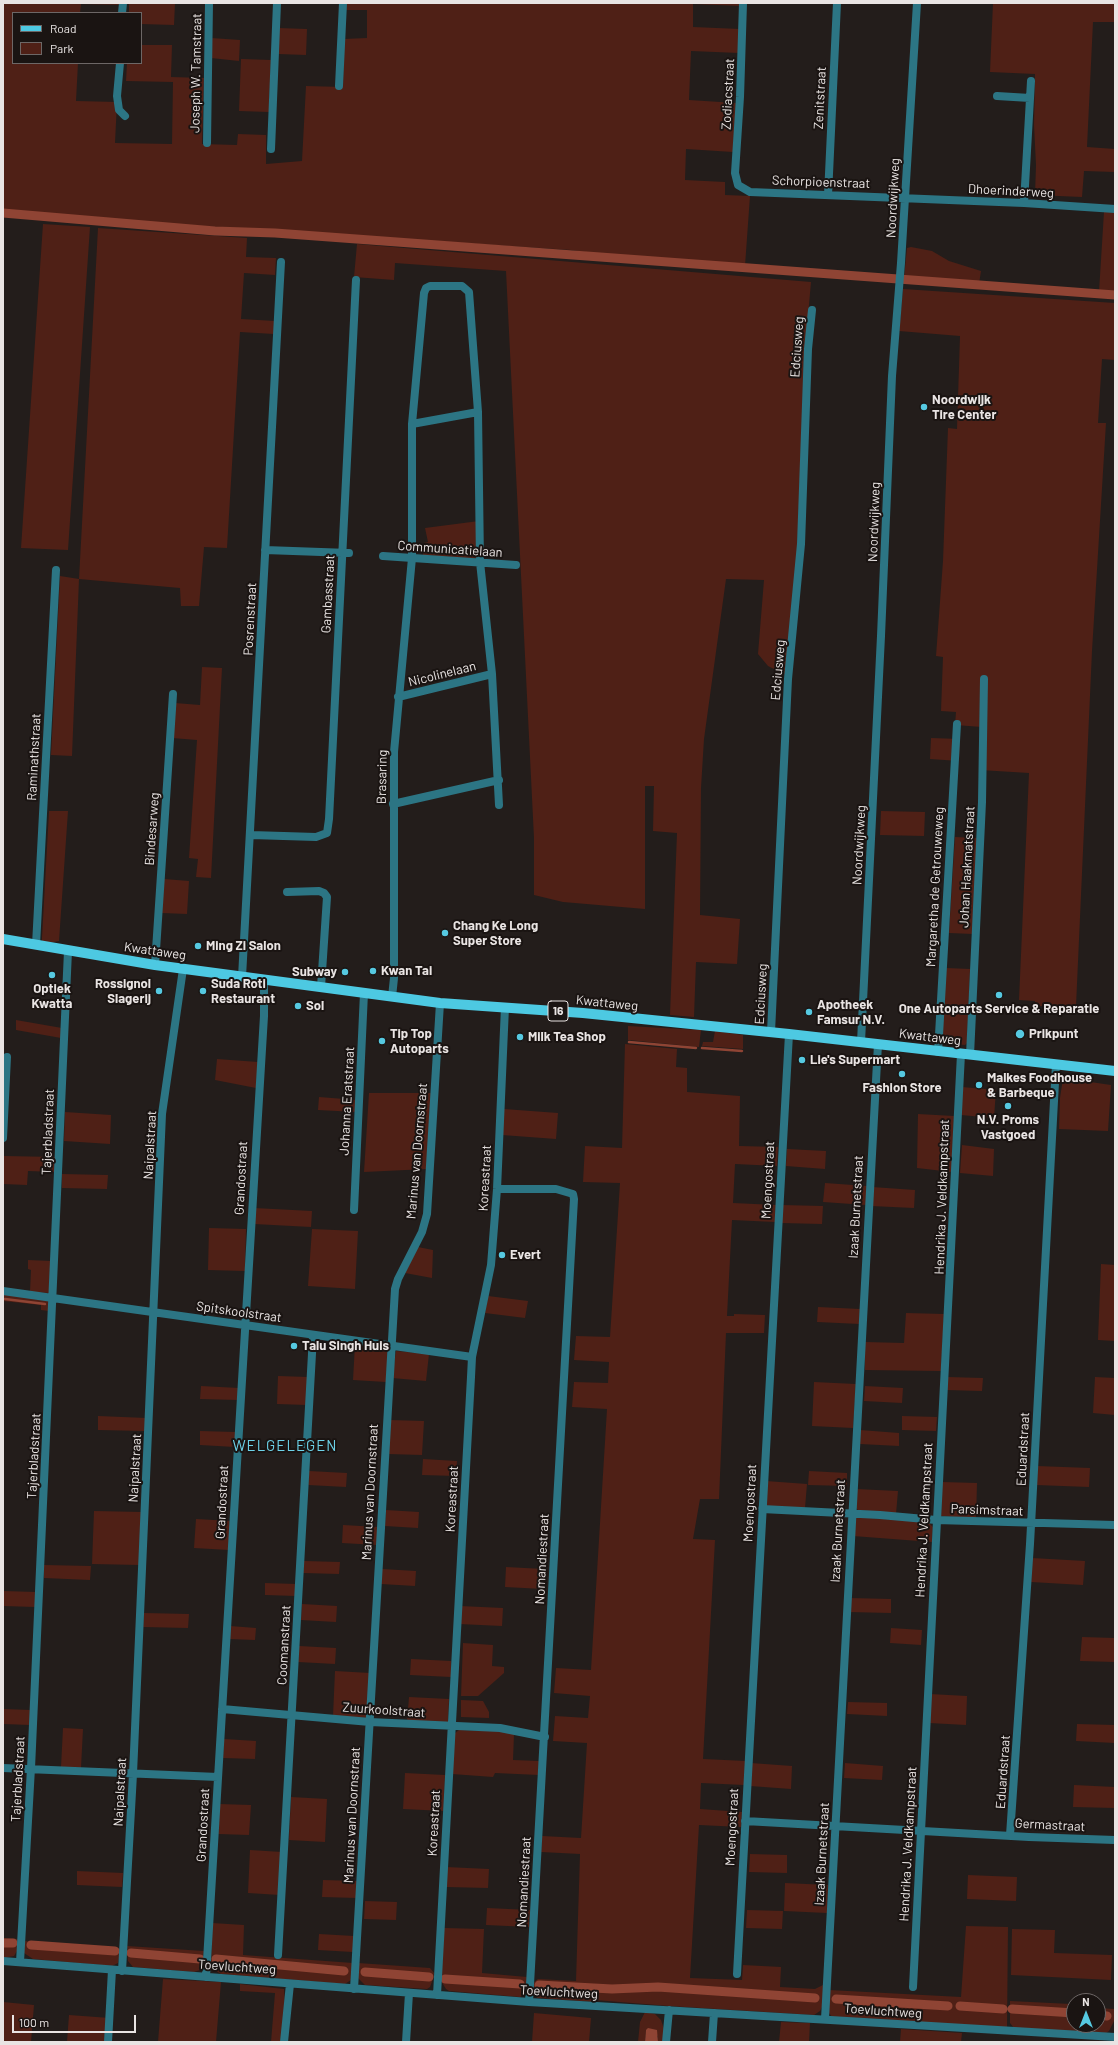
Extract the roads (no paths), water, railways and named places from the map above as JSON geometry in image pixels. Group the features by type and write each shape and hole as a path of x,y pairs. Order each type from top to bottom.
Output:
{"main road":[{"name":"Kwattaweg","path":"3,939 155,965 440,1003 505,1007 771,1032 1115,1071"}],"street":[{"name":"Joseph W. Tamstraat","path":"207,143 209,3"},
{"path":"271,148 277,3"},
{"path":"339,86 343,3"},
{"name":"Zodiacstraat","path":"738,185 735,174 740,97 743,3"},
{"name":"Zenitstraat","path":"828,195 837,3"},
{"name":"Noordwijkweg","path":"861,1042 882,636 892,384 900,291 917,3"},
{"path":"120,64 117,96 118,110 125,116"},
{"path":"1024,203 1031,80"},
{"path":"997,96 1030,98"},
{"name":"Schorpioenstraat","path":"738,185 750,192 905,198"},
{"name":"Dhoerinderweg","path":"905,198 1024,203 1115,209"},
{"name":"Posrenstraat","path":"242,977 251,835 280,262"},
{"name":"Gambasstraat","path":"251,835 316,837 327,834 346,553 356,280"},
{"name":"Brasaring","path":"392,997 394,964 394,752 412,558 412,424 424,293 426,288 430,286 462,286 469,292 478,412 480,562 492,674 499,780 499,804"},
{"name":"Edciusweg","path":"771,1032 788,679 801,544 808,349 812,310"},
{"path":"412,424 478,412"},
{"path":"265,550 346,553"},
{"name":"Communicatielaan","path":"383,556 516,565"},
{"name":"Raminathstraat","path":"36,945 56,570"},
{"name":"Nicolinelaan","path":"398,698 492,674"},
{"name":"Johan Haakmatstraat","path":"966,1055 982,802 984,680"},
{"name":"Bindesarweg","path":"155,965 173,694"},
{"name":"Margaretha de Getrouweweg","path":"938,1052 957,724"},
{"path":"393,804 499,780"},
{"path":"287,892 319,891 324,892 328,897 321,987"},
{"name":"Tajerbladstraat","path":"20,1962 31,1768 68,951"},
{"name":"Naipalstraat","path":"122,1971 133,1774 162,1114 184,969"},
{"name":"Grandostraat","path":"206,1977 264,1016 264,980"},
{"name":"Johanna Eratstraat","path":"354,1210 364,993"},
{"name":"Marinus van Doornstraat","path":"354,1989 395,1289 398,1279 422,1232 427,1214 440,1003"},
{"name":"Koreastraat","path":"437,1995 472,1357 491,1265 497,1188 505,1007"},
{"name":"Moengostraat","path":"738,1974 745,1821 789,1034"},
{"name":"Izaak Burnetstraat","path":"825,2019 851,1513 878,1044"},
{"name":"Hendrika J. Veldkampstraat","path":"913,1987 936,1520 966,1055"},
{"path":"3,1138 7,1057"},
{"name":"Eduardstraat","path":"1010,1835 1031,1524 1056,1064"},
{"name":"Nomandiestraat","path":"497,1188 556,1189 573,1194 574,1199 529,2002"},
{"name":"Spitskoolstraat","path":"3,1291 245,1324 313,1336 391,1345 472,1357"},
{"name":"Coomanstraat","path":"278,1955 313,1336"},
{"name":"Parsimstraat","path":"762,1509 851,1513 936,1520 1031,1524 1115,1525"},
{"name":"Zuurkoolstraat","path":"222,1709 370,1722 500,1728 545,1737"},
{"path":"3,1768 218,1777"},
{"name":"Germastraat","path":"745,1821 1115,1840"},
{"name":"Toevluchtweg","path":"3,1961 529,2002 1115,2037"},
{"path":"108,2042 112,1970"},
{"path":"284,2042 290,1984"},
{"path":"406,2042 409,1993"},
{"path":"666,2042 669,2010"},
{"path":"712,2042 714,2013"}],"waterway":[{"path":"3,213 215,231 275,233 1115,295"},
{"path":"629,1042 696,1048"},
{"path":"702,1048 742,1051"},
{"path":"5,1299 45,1304"},
{"path":"3,1943 13,1943"},
{"path":"31,1945 115,1951"},
{"path":"131,1953 200,1959"},
{"path":"216,1959 344,1971"},
{"path":"365,1972 429,1977"},
{"path":"445,1979 520,1984"},
{"path":"539,1985 612,1989 658,1987 815,1998"},
{"path":"836,1999 948,2006"},
{"path":"960,2006 1003,2009"},
{"path":"1012,2009 1066,2012"}],"place":[{"name":"Noordwijk Tire Center","path":"924,407"},
{"name":"Chang Ke Long Super Store","path":"445,933"},
{"name":"Ming Zi Salon","path":"198,946"},
{"name":"Kwan Tai","path":"373,971"},
{"name":"Subway","path":"345,972"},
{"name":"Optiek Kwatta","path":"52,975"},
{"name":"Rossignol Slagerij","path":"159,991"},
{"name":"Suda Roti Restaurant","path":"203,991"},
{"name":"One Autoparts Service & Reparatie","path":"999,995"},
{"name":"Sol","path":"298,1006"},
{"name":"Apotheek Famsur N.V.","path":"809,1012"},
{"name":"Prikpunt","path":"1020,1034"},
{"name":"Milk Tea Shop","path":"520,1037"},
{"name":"Tip Top Autoparts","path":"382,1041"},
{"name":"Lie's Supermart","path":"802,1060"},
{"name":"Fashion Store","path":"902,1074"},
{"name":"Malkes Foodhouse & Barbeque","path":"979,1085"},
{"name":"N.V. Proms Vastgoed","path":"1008,1106"},
{"name":"Evert","path":"502,1255"},
{"name":"Talu Singh Huis","path":"294,1346"}],"district":[{"name":"WELGELEGEN","path":"285,1446"}]}
